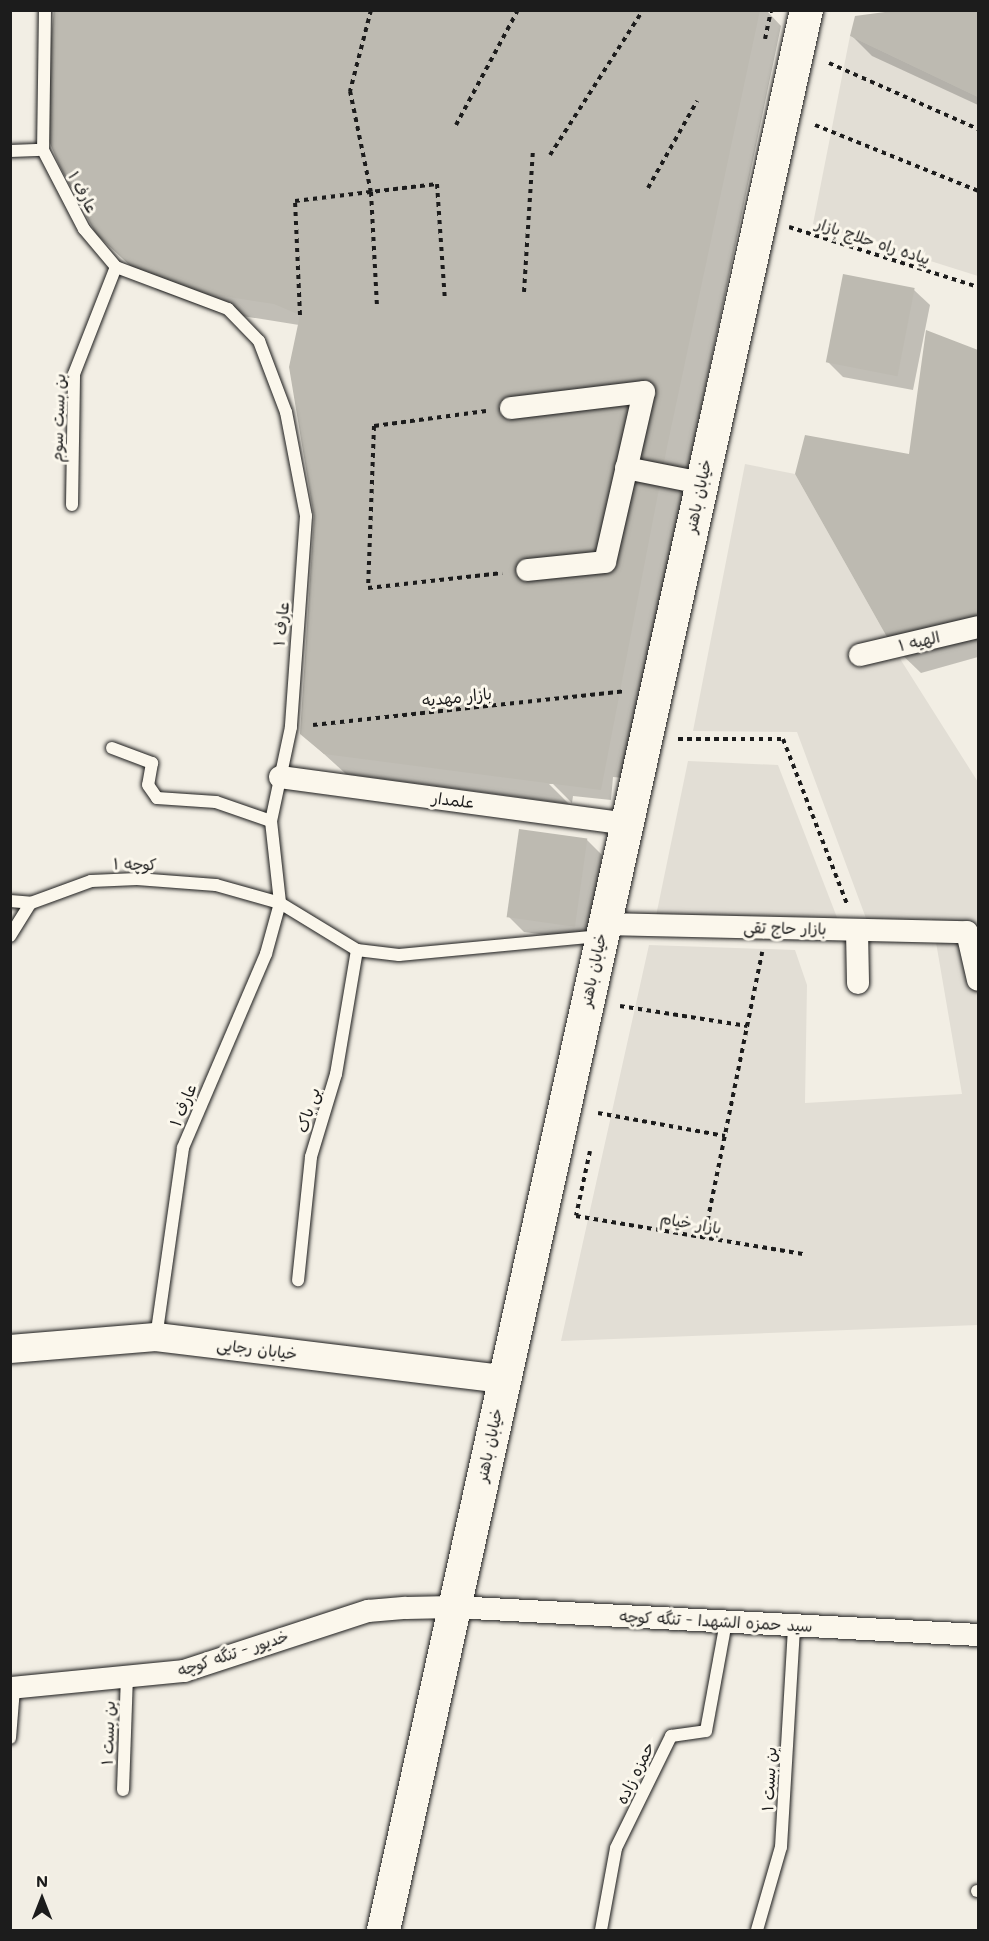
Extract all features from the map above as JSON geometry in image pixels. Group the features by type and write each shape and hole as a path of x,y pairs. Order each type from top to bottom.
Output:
{"main road":[{"name":"خیابان باهنر","path":"383,1930 806,10"}],"street":[{"path":"511,408 644,392 605,562 527,570"},
{"path":"626,468 701,483"},
{"name":"الهیه ۱","path":"860,655 978,627"},
{"name":"علمدار","path":"280,777 626,824"},
{"name":"بازار حاج تقی","path":"602,930 767,928 967,932 978,980"},
{"path":"857,930 858,983"},
{"name":"خیابان رجایی","path":"10,1349 156,1337 503,1379"},
{"name":"سید حمزه الشهدا - تنگه کوچه","path":"453,1607 978,1635"},
{"name":"خدیور - تنگه کوچه","path":"12,1688 184,1671 368,1611 453,1607"}],"lane":[{"name":"عارف ۱","path":"45,10 43,150 84,230 116,267 228,309 259,341 272,370 286,412 306,516 291,727 271,821 280,903 266,954 183,1148 156,1337"},
{"path":"10,151 43,150"},
{"name":"بن بست سوم","path":"72,505 74,374 116,267"},
{"path":"112,748 152,763 148,785 158,798 216,802 271,821"},
{"name":"کوچه ۱","path":"31,903 91,881 137,879 216,885 280,903"},
{"path":"10,901 31,903 10,936"},
{"path":"280,903 357,950 399,955 602,930"},
{"name":"بی باک","path":"298,1280 311,1157 336,1074 357,950"},
{"name":"حمزه زاده","path":"601,1930 616,1848 671,1736 706,1731 726,1622"},
{"name":"بن بست ۱","path":"757,1930 781,1847 794,1625"},
{"name":"بن بست ۱","path":"123,1790 127,1677"},
{"path":"10,1738 12,1688"}],"path":[{"path":"371,10 351,91 371,192 377,308"},
{"path":"456,125 518,10"},
{"path":"550,156 643,10"},
{"path":"829,63 978,129"},
{"path":"648,188 697,101"},
{"path":"815,125 978,190"},
{"path":"524,292 533,150"},
{"path":"300,315 295,201 437,184 445,301"},
{"name":"پیاده راه حلاج بازار","path":"760,217 978,287"},
{"path":"511,408 374,426 368,588 527,570"},
{"name":"بازار مهدیه","path":"291,727 626,690"},
{"path":"678,739 783,739 857,930"},
{"path":"704,1238 767,928"},
{"path":"620,1006 747,1026"},
{"path":"597,1113 725,1136"},
{"name":"بازار خیام","path":"576,1216 803,1254"}],"shaded area":[{"path":"850,36 978,97 978,276 813,224"},
{"path":"745,464 795,474 892,646 978,782 978,1325 561,1341 649,945 795,950 807,985 805,1103 962,1094 932,919 867,921 797,732 693,731"},
{"path":"688,761 778,765 838,920 656,916"}],"building":[{"path":"54,10 760,10 667,447 601,790 324,754 300,734 314,517 289,367 300,315 274,304 196,292 135,270 96,234 59,165 42,124"},
{"path":"900,10 978,10 978,97 850,36 855,16"},
{"path":"843,274 915,288 897,376 826,362"},
{"path":"926,330 978,350 978,622 892,646 795,474 805,435 909,454"},
{"path":"519,829 587,839 575,927 507,917"}]}
